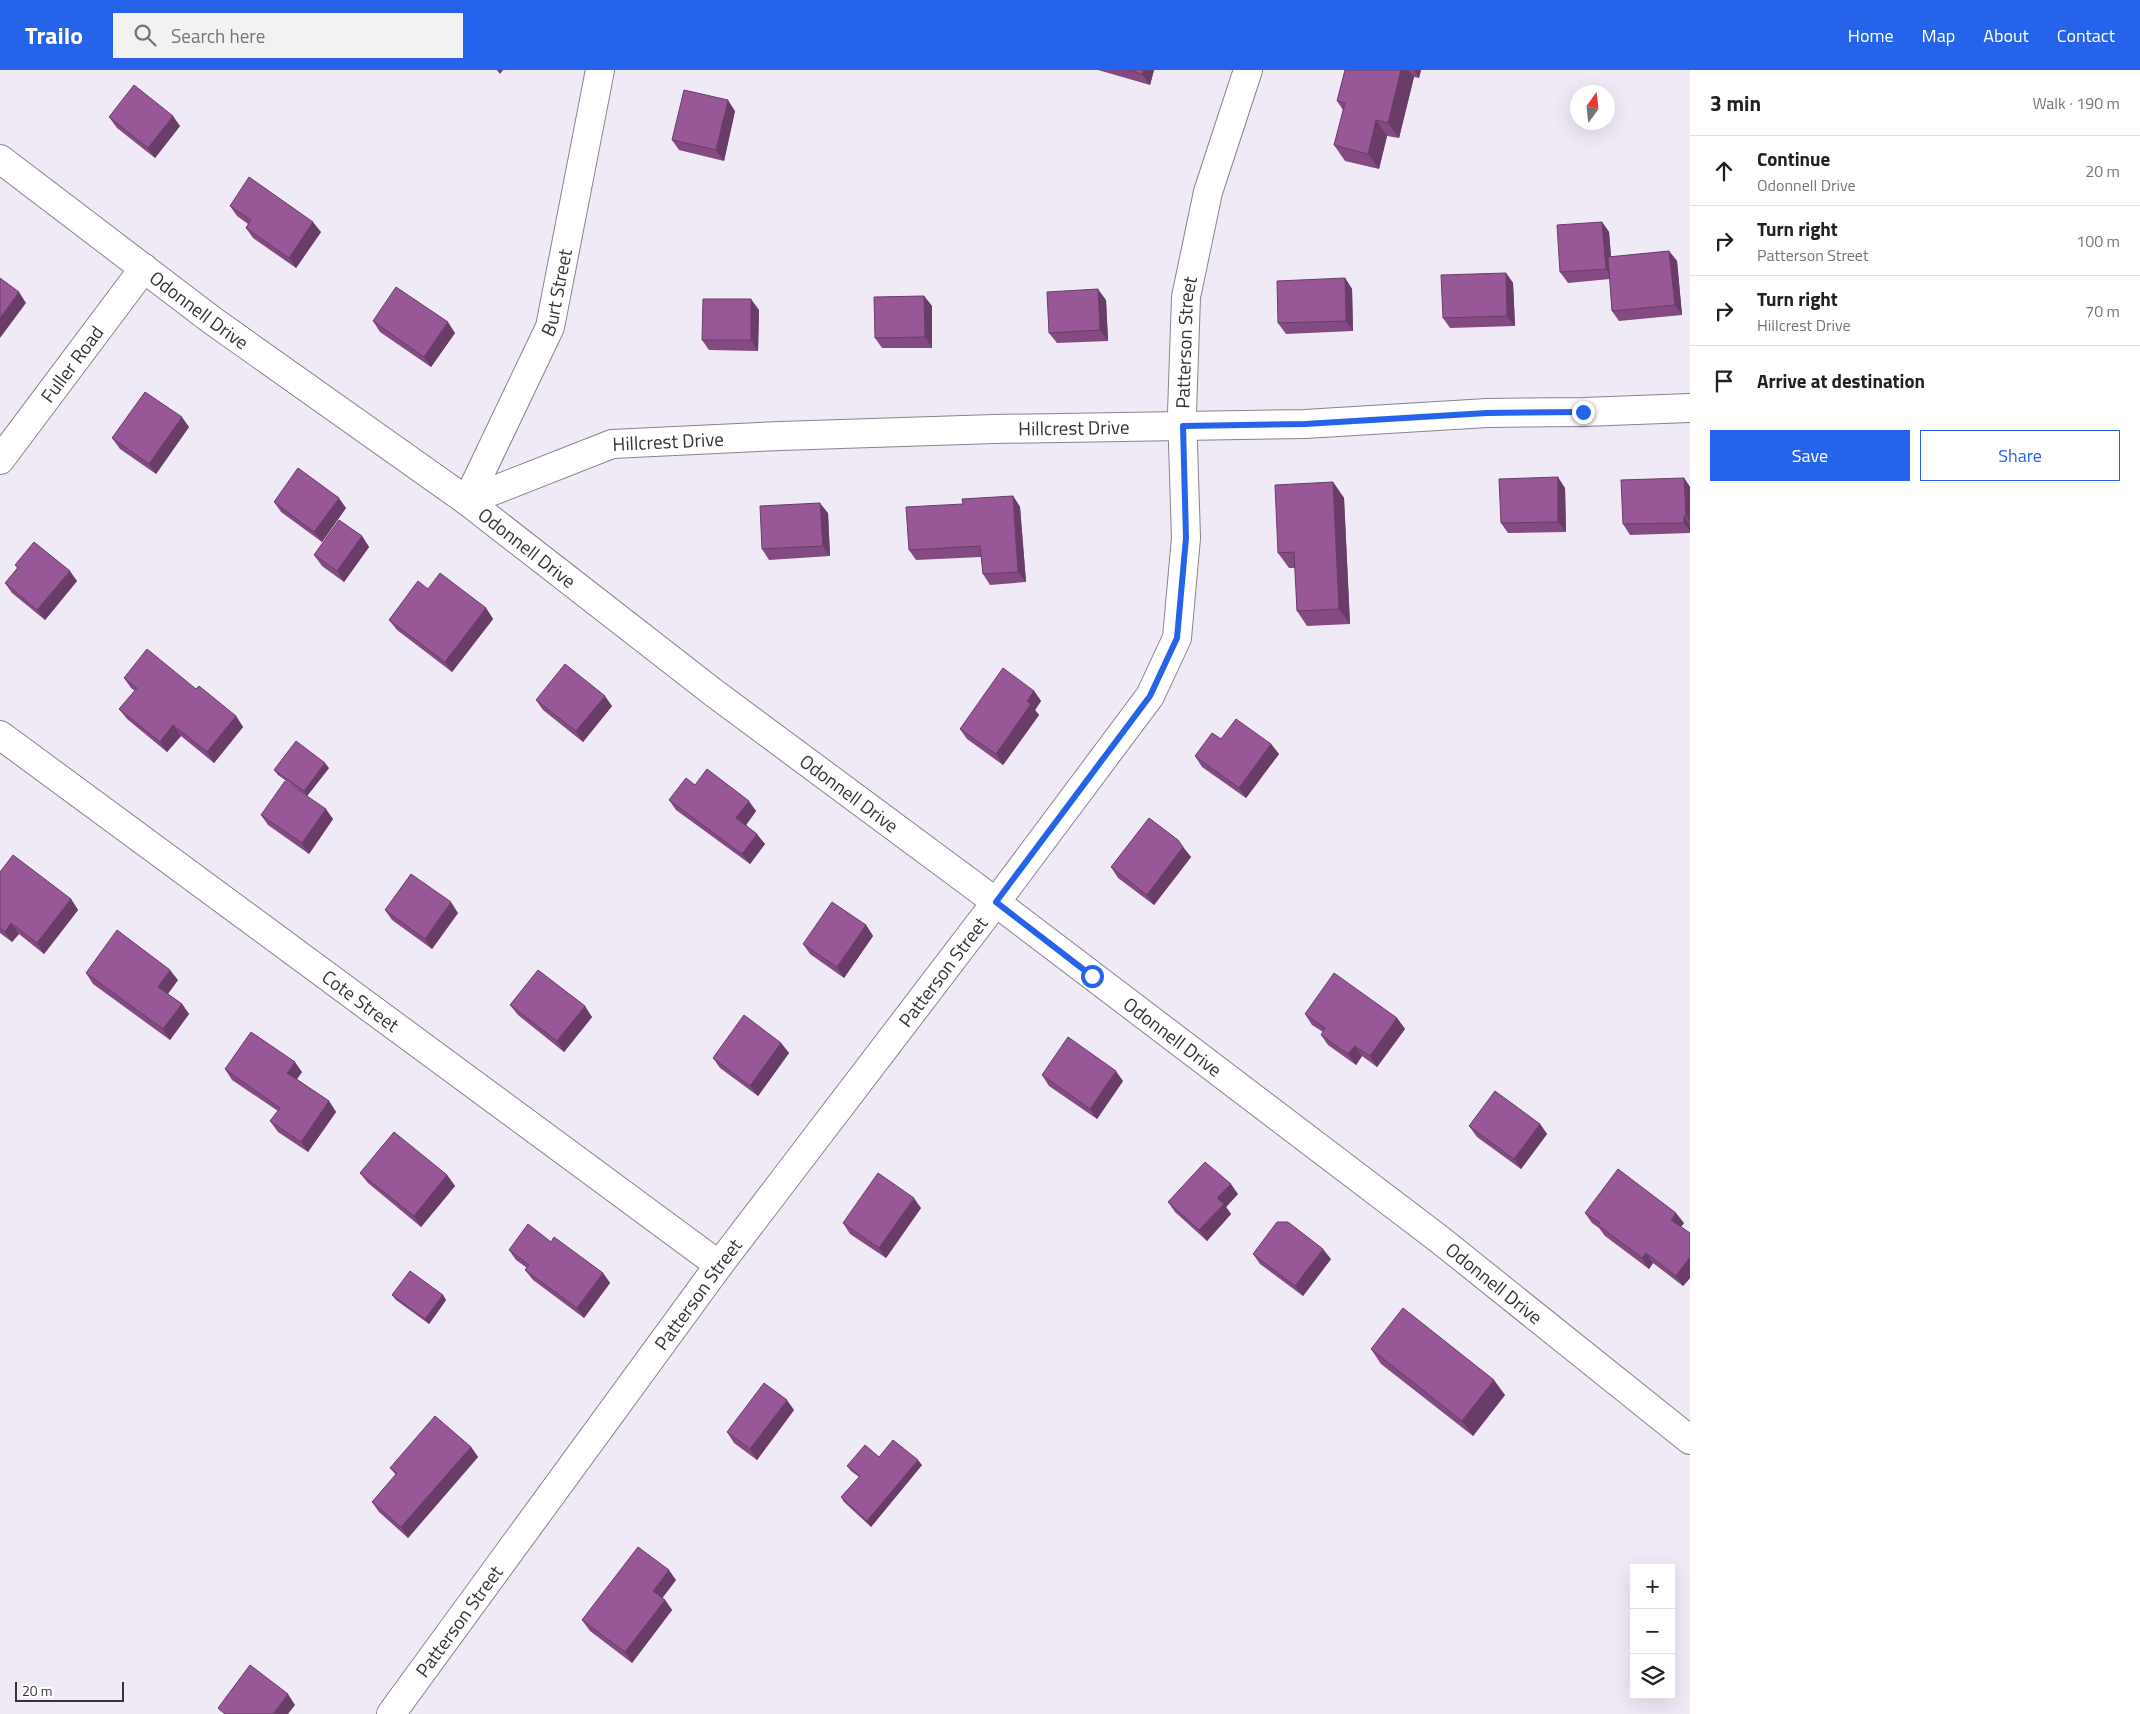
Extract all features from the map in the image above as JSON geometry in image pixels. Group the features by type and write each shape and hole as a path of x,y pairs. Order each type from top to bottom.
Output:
{"street":[{"name":"Burt Street","path":"467,500 550,327 600,70"},
{"name":"Patterson Street","path":"391,1714 719,1266 1150,696 1177,638 1186,538 1183,426 1186,297 1208,192 1248,70"},
{"name":"Odonnell Drive","path":"0,159 213,321 467,500 714,693 996,902 1439,1239 1690,1440"},
{"name":"Fuller Road","path":"0,460 144,268"},
{"name":"Hillcrest Drive","path":"467,500 612,444 790,436 1305,424 1487,413 1690,408"},
{"name":"Cote Street","path":"0,735 719,1266"}],"building":[{"path":"1128,70 1144,70 1142,74"},
{"path":"1345,70 1401,70 1388,123 1376,120 1368,154 1334,145 1345,103 1337,101"},
{"path":"134,85 173,116 148,148 109,117"},
{"path":"684,90 728,100 716,150 672,140"},
{"path":"249,177 313,222 289,258 246,228 251,220 230,206"},
{"path":"1602,222 1606,269 1560,272 1557,225"},
{"path":"1669,251 1675,305 1612,311 1608,257"},
{"path":"1506,273 1507,316 1443,318 1441,275"},
{"path":"0,278 19,292 0,318"},
{"path":"1345,278 1346,321 1278,323 1277,281"},
{"path":"396,287 448,322 424,357 373,321"},
{"path":"1098,289 1100,330 1049,333 1047,292"},
{"path":"924,296 925,337 875,338 874,297"},
{"path":"703,299 751,299 751,340 702,340"},
{"path":"145,392 182,417 149,464 112,438"},
{"path":"298,468 339,498 314,532 274,502"},
{"path":"1558,477 1558,522 1501,523 1499,479"},
{"path":"1684,478 1686,516 1684,516 1684,523 1623,524 1621,480"},
{"path":"1333,482 1339,609 1297,611 1294,552 1278,553 1275,485"},
{"path":"1013,496 1018,572 983,574 980,546 909,550 906,507 963,504 962,499"},
{"path":"820,503 823,546 762,549 760,506"},
{"path":"339,520 362,536 337,571 314,555"},
{"path":"34,542 70,571 37,610 5,583 18,568 15,565"},
{"path":"440,573 486,608 445,662 389,620 418,581 428,589"},
{"path":"147,649 196,689 199,686 236,716 207,752 173,725 160,742 119,709 137,688 124,678"},
{"path":"565,664 605,696 576,731 536,700"},
{"path":"1003,668 1034,691 1027,701 1031,704 996,754 960,729"},
{"path":"1236,719 1271,744 1239,788 1195,756 1212,733 1221,739"},
{"path":"296,741 325,763 304,791 274,770"},
{"path":"707,769 749,801 736,818 757,834 742,854 669,800 686,778 695,785"},
{"path":"285,781 326,809 302,843 261,815"},
{"path":"1149,818 1178,840 1183,847 1147,895 1111,867"},
{"path":"13,855 71,899 37,943 11,923 5,932 0,928 0,872"},
{"path":"411,874 451,902 425,939 385,910"},
{"path":"832,902 866,925 837,967 803,944"},
{"path":"117,930 170,970 158,987 182,1004 163,1029 86,973"},
{"path":"538,970 585,1006 557,1041 510,1005"},
{"path":"1334,973 1397,1018 1370,1056 1355,1046 1348,1054 1321,1035 1325,1028 1305,1014"},
{"path":"744,1015 781,1043 750,1086 713,1058"},
{"path":"251,1032 295,1062 287,1073 329,1101 301,1142 270,1121 280,1108 225,1069"},
{"path":"1068,1037 1116,1071 1090,1109 1042,1075"},
{"path":"1495,1091 1540,1124 1514,1159 1469,1126"},
{"path":"394,1132 447,1175 414,1216 360,1173"},
{"path":"1205,1162 1231,1184 1217,1198 1224,1204 1199,1230 1168,1202"},
{"path":"1618,1169 1676,1213 1671,1220 1690,1233 1690,1257 1676,1276 1646,1253 1642,1258 1585,1213"},
{"path":"878,1173 914,1198 879,1248 843,1223"},
{"path":"1277,1222 1288,1222 1323,1249 1295,1286 1253,1254"},
{"path":"528,1224 551,1242 554,1237 603,1273 577,1308 525,1270 529,1265 509,1250"},
{"path":"410,1271 443,1295 425,1319 392,1295"},
{"path":"1403,1308 1494,1380 1462,1421 1371,1349"},
{"path":"764,1383 787,1400 750,1449 727,1432"},
{"path":"435,1416 471,1447 401,1527 372,1502 397,1473 390,1468"},
{"path":"893,1440 918,1460 867,1521 841,1497 860,1476 847,1466 865,1445 879,1457"},
{"path":"638,1547 669,1570 653,1591 665,1600 625,1652 582,1620"},
{"path":"250,1665 288,1694 273,1714 225,1714 218,1708"}],"route":[{"path":"1092,976 996,902 1150,696 1177,638 1186,538 1183,426 1305,424 1487,413 1583,412"}]}
